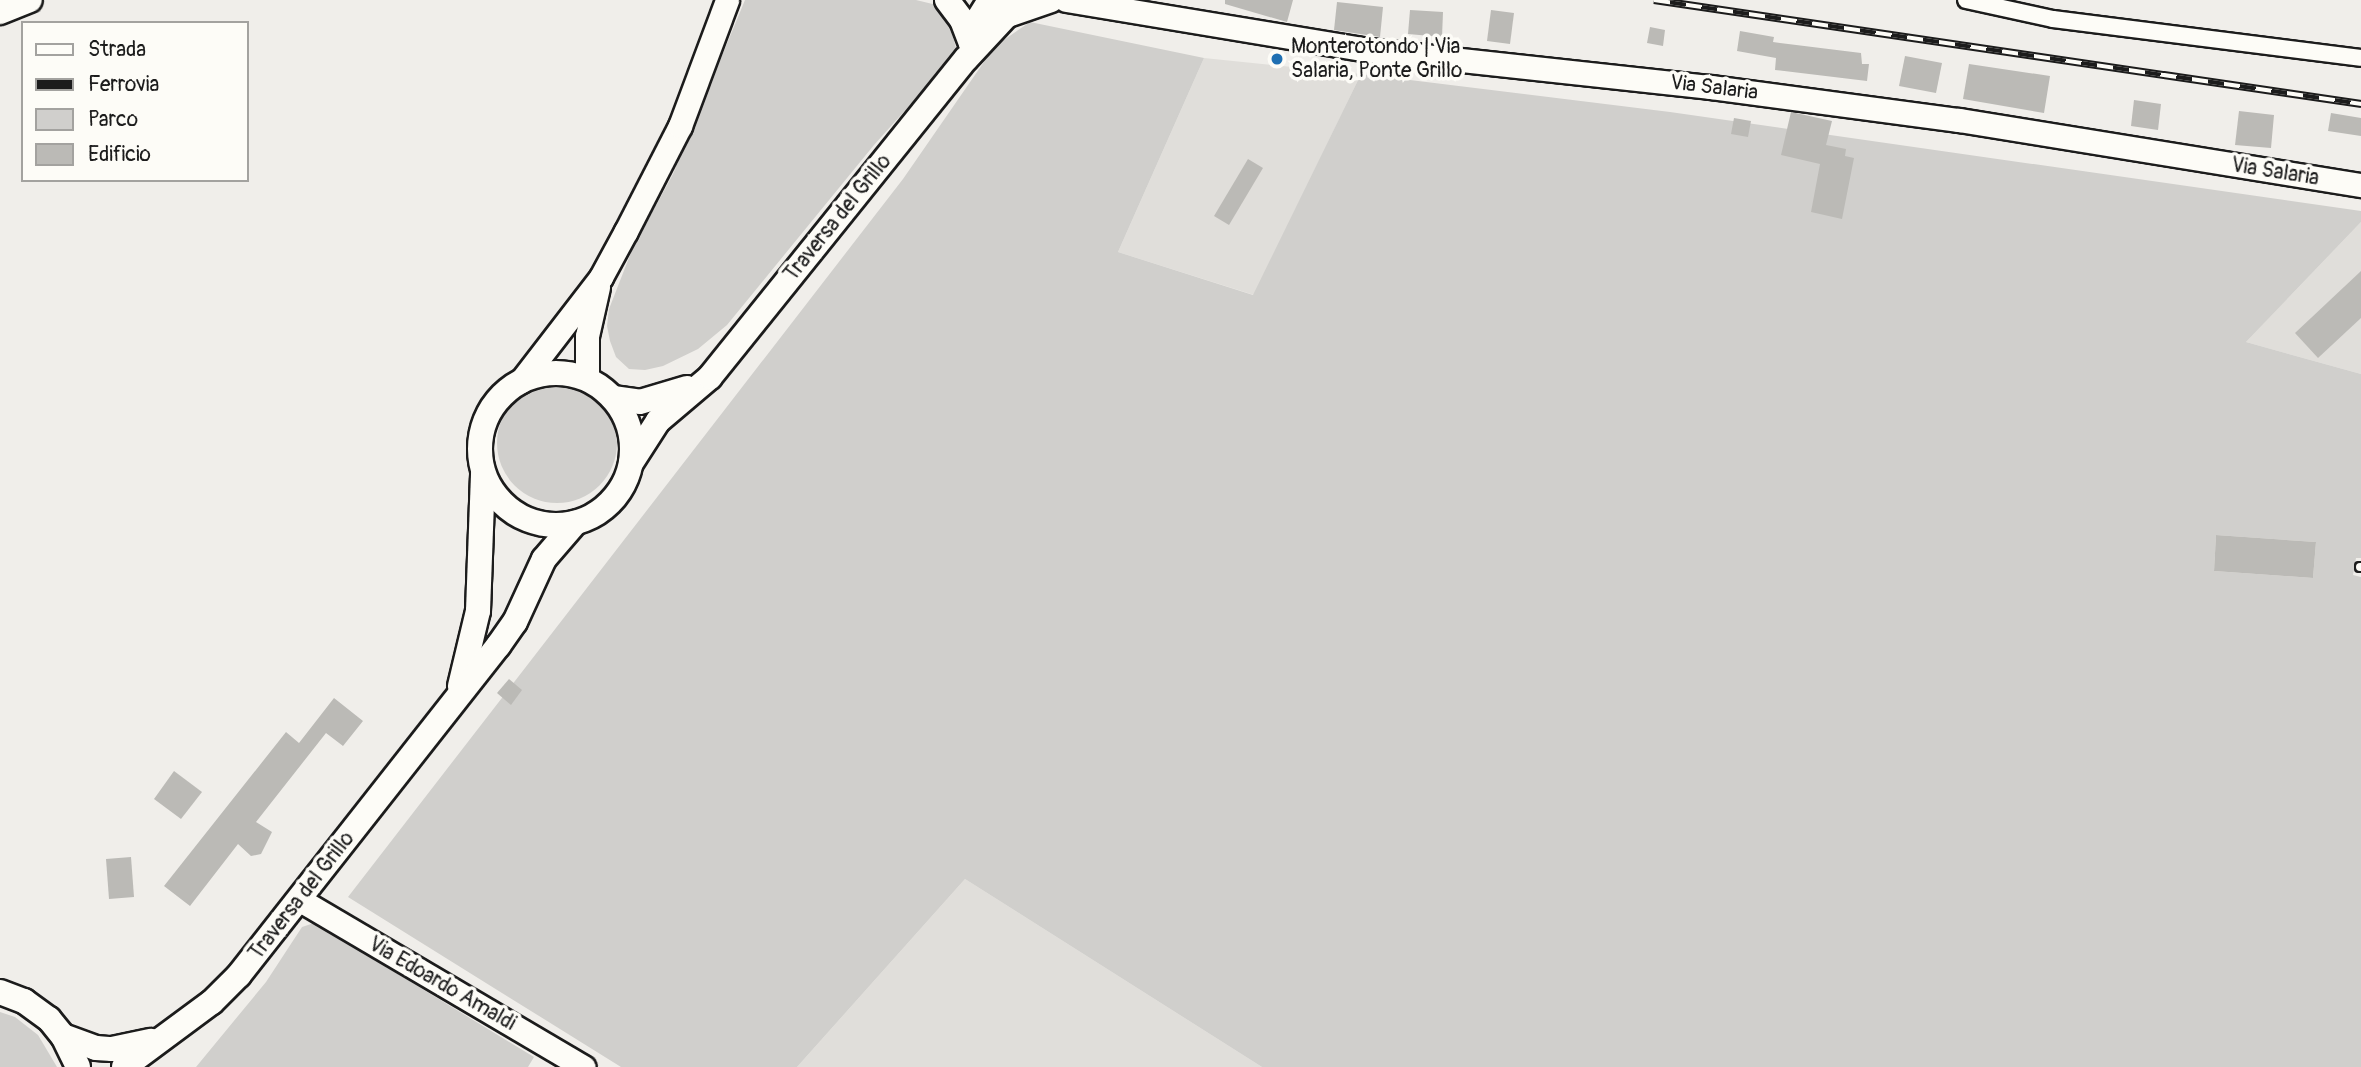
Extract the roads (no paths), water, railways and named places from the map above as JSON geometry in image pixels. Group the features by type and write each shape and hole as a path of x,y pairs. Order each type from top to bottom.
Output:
{"main road":[{"path":"0,12 30,0"},
{"path":"521,381 542,374 565,373 587,379 613,398 629,429 631,463 624,484 612,501 595,515 575,523 552,525 519,514 493,491 483,470 480,444 486,419 500,397 521,381 601,277 680,126 727,0"},
{"path":"947,0 962,20 968,51"},
{"path":"1002,5 1051,0"},
{"name":"Via Salaria","path":"1066,0 1369,50 1711,87 1959,120 2361,185"},
{"name":"Traversa del Grillo","path":"631,463 658,421 710,377 968,51 977,21 1002,5"},
{"path":"587,379 587,336 601,277"},
{"name":"Traversa del Grillo","path":"613,398 626,402 653,400 710,377"},
{"name":"Traversa del Grillo","path":"455,700 473,641 478,611 483,470"},
{"name":"Traversa del Grillo","path":"124,1067 212,1002 239,975 508,634 544,559 575,523"},
{"name":"Via Edoardo Amaldi","path":"300,900 584,1067"},
{"path":"0,992 24,1001 49,1019 63,1036 78,1067"},
{"path":"63,1036 96,1048 112,1049 142,1045 165,1035"}],"street":[{"path":"1966,0 2053,19 2361,58"}],"railway":[{"path":"1654,0 2361,104"}],"place":[{"name":"Monterotondo | Via Salaria, Ponte Grillo","path":"1277,59"}]}
